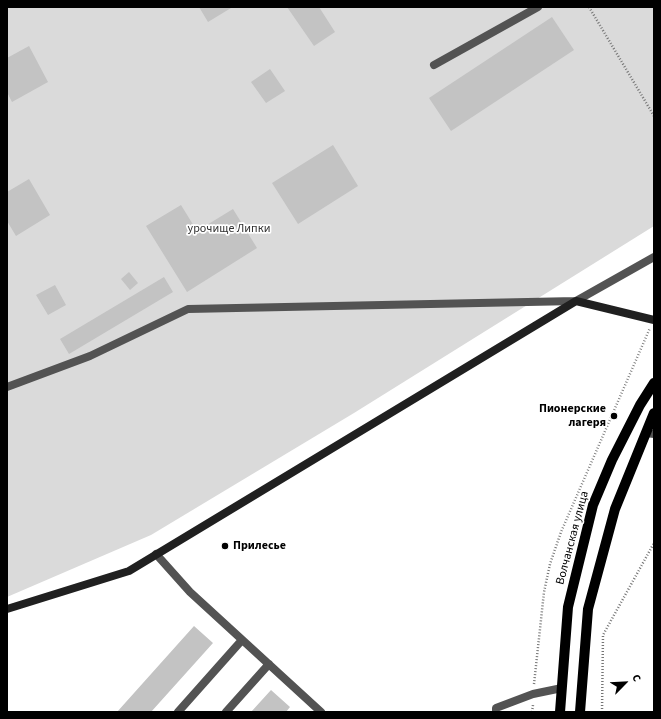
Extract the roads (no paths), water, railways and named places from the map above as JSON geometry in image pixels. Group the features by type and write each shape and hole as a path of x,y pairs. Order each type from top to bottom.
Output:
{"main road":[{"name":"Волчанская улица","path":"560,712 568,607 593,505 612,460 640,406 654,383"},
{"path":"580,712 588,609 615,509 650,433 654,413"}],"street":[{"path":"434,64 538,7"},
{"path":"7,609 129,571 576,301 654,257"},
{"path":"7,388 90,356 188,309 576,301 654,320"},
{"path":"156,554 190,592 321,712"},
{"path":"178,712 242,640"},
{"path":"226,712 269,664"},
{"path":"496,712 496,708 533,694 562,688"}],"place":[{"name":"Пионерские лагеря","path":"614,416"},
{"name":"Прилесье","path":"225,546"}],"park label":[{"name":"урочище Липки","path":"229,229"}]}
